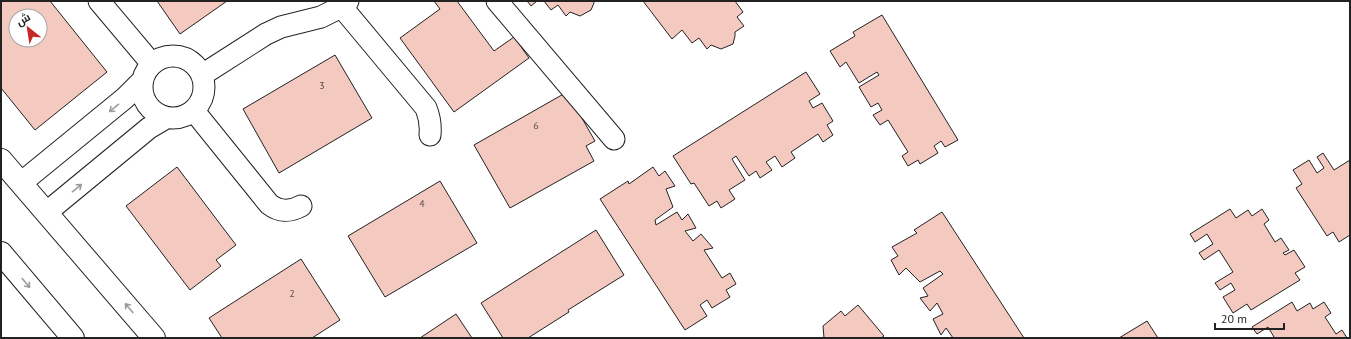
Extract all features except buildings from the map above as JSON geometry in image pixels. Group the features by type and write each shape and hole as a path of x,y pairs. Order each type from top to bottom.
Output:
{"street":[{"path":"21,183 125,98 147,72 160,59 170,56 180,57 189,60 197,66 202,75 204,94 194,111 186,116 176,119 157,115 144,100 142,91 147,72 99,1"},
{"path":"497,1 614,139"},
{"path":"202,75 266,34 281,27 322,17 345,4 426,108 431,125 430,135"},
{"path":"194,111 269,204 286,211 294,210 301,206"},
{"path":"47,212 149,128 166,118"},
{"path":"1,160 154,338"},
{"path":"1,254 73,338"}]}
